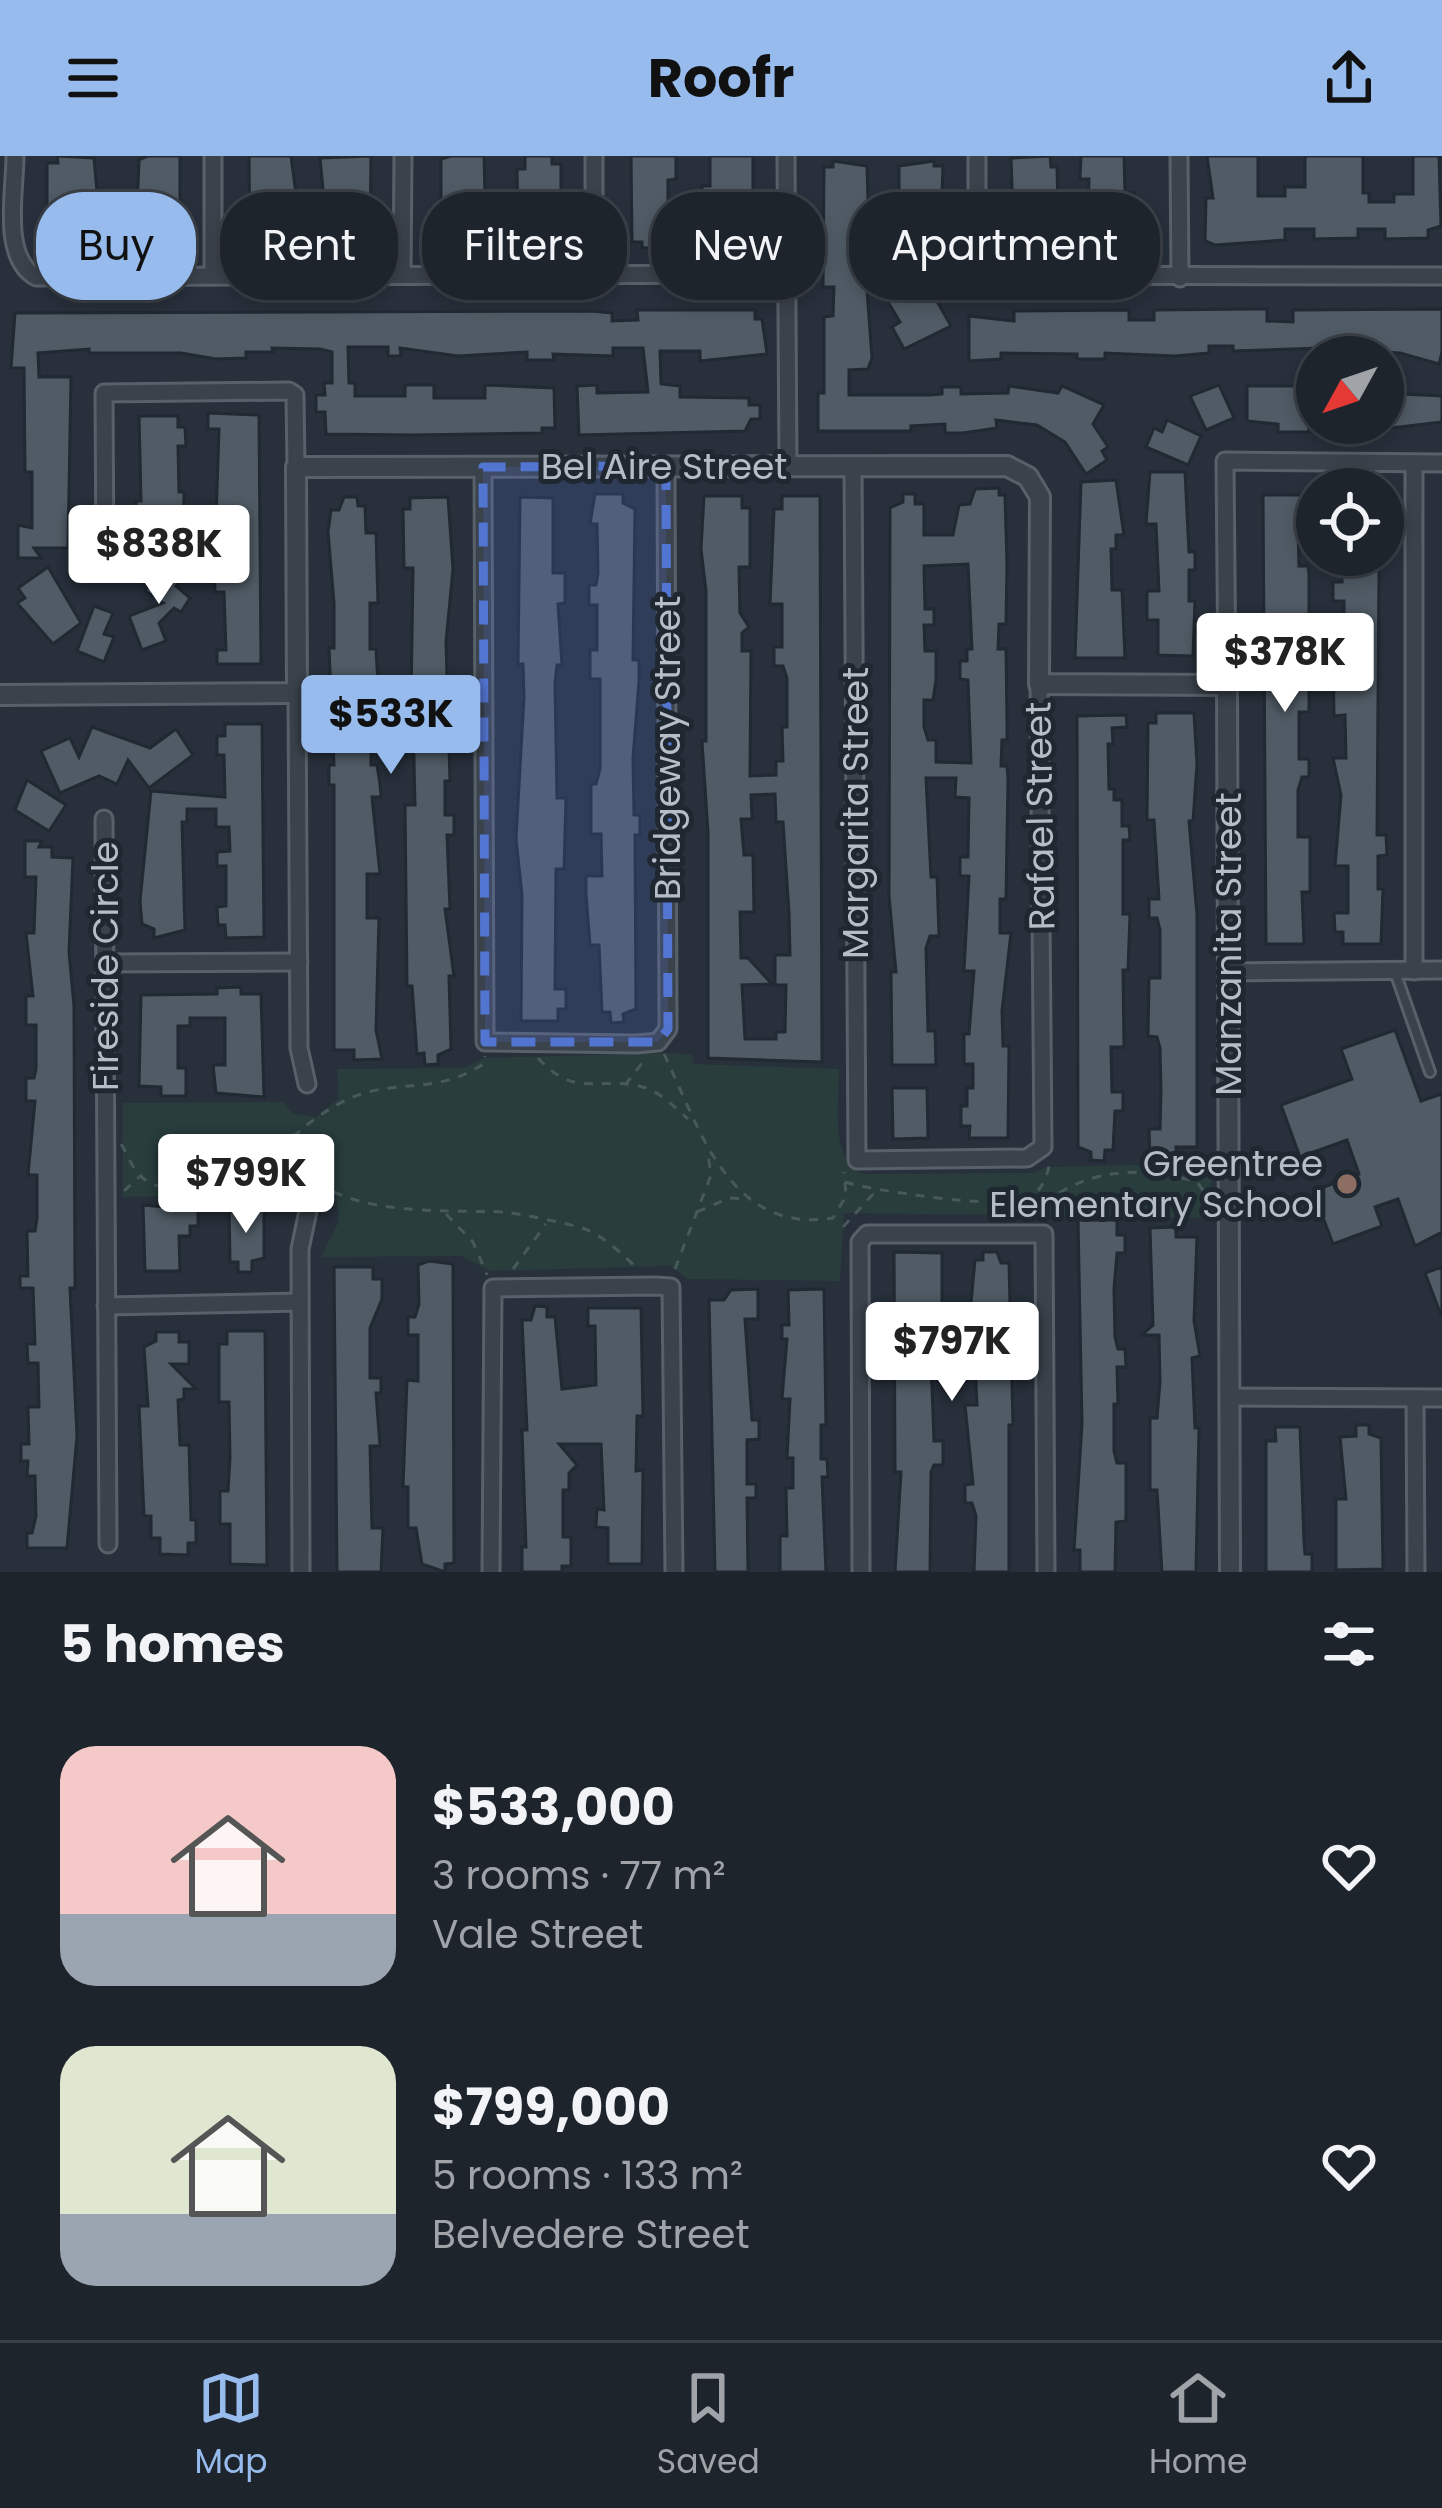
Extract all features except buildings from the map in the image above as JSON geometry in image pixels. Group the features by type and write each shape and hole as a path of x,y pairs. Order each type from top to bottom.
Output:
{"street":[{"path":"14,156 15,251 23,269 36,277 422,275"},
{"path":"213,156 213,276"},
{"path":"402,275 403,156"},
{"path":"594,156 594,192"},
{"path":"786,156 786,192"},
{"path":"977,156 977,275 1442,276"},
{"path":"1179,156 1180,278"},
{"path":"787,300 788,466"},
{"path":"105,566 104,393 282,389 296,395 299,1048 307,1084"},
{"name":"Manzanita Street","path":"1230,1572 1225,460 1414,463"},
{"path":"1414,971 1414,463 1442,463"},
{"path":"483,466 485,1042 663,1036"},
{"name":"Bridgeway Street","path":"663,1036 666,466"},
{"name":"Margarita Street","path":"853,466 857,1160"},
{"name":"Bel Aire Street","path":"296,467 1007,466 1028,477"},
{"name":"Rafael Street","path":"1028,477 1040,497 1043,1147 1037,1156"},
{"path":"1039,684 1227,685"},
{"path":"0,695 297,693"},
{"name":"Fireside Circle","path":"104,819 108,1544"},
{"path":"105,963 299,962"},
{"path":"1228,972 1442,970"},
{"path":"857,1160 1037,1156"},
{"path":"301,1572 300,1249 308,1211"},
{"path":"861,1572 860,1242 867,1234 1044,1234 1046,1572"},
{"path":"491,1572 496,1288 663,1286 674,1572"},
{"path":"106,1306 300,1302"},
{"path":"1229,1397 1442,1398"},
{"path":"1415,1398 1416,1572"}],"lane":[{"path":"1394,971 1430,1072"}],"path":[{"path":"625,1085 663,1036"},
{"path":"663,1036 689,1121 708,1153 752,1199 778,1215 833,1217 843,1227 876,1191"},
{"path":"106,1118 135,1171 149,1184 203,1190 237,1186 265,1175 301,1132 352,1097 422,1089 466,1076 485,1063 485,1042"},
{"path":"530,1044 541,1063 579,1086 625,1085 653,1091 689,1121"},
{"path":"301,1132 299,1145 309,1166 340,1194 406,1212 507,1212 581,1227 663,1286 711,1175 708,1153"},
{"path":"1028,1200 1045,1183 1052,1165 1037,1156"},
{"path":"833,1217 846,1196 844,1170 857,1160"},
{"path":"272,1165 299,1189 308,1211"},
{"path":"1016,1234 1072,1181 1136,1172 1197,1182 1214,1208 1229,1208"},
{"path":"845,1182 876,1191 1028,1200 1038,1209"},
{"path":"694,1213 729,1198 752,1199"},
{"path":"445,1213 473,1242 496,1288 547,1222"}],"highlighted area":[{"path":"666,466 668,1029 658,1042 485,1042 483,467"}],"green space":[{"path":"692,1055 694,1064 839,1069 840,1143 852,1167 863,1174 1033,1173 1047,1167 1212,1163 1211,1218 844,1213 840,1281 688,1279 670,1266 490,1271 461,1256 321,1257 339,1221 336,1193 316,1180 296,1184 283,1195 123,1197 123,1103 282,1102 294,1114 316,1117 339,1099 337,1069 465,1068 484,1058"}],"place":[{"name":"Greentree Elementary School","path":"1347,1184"}]}
